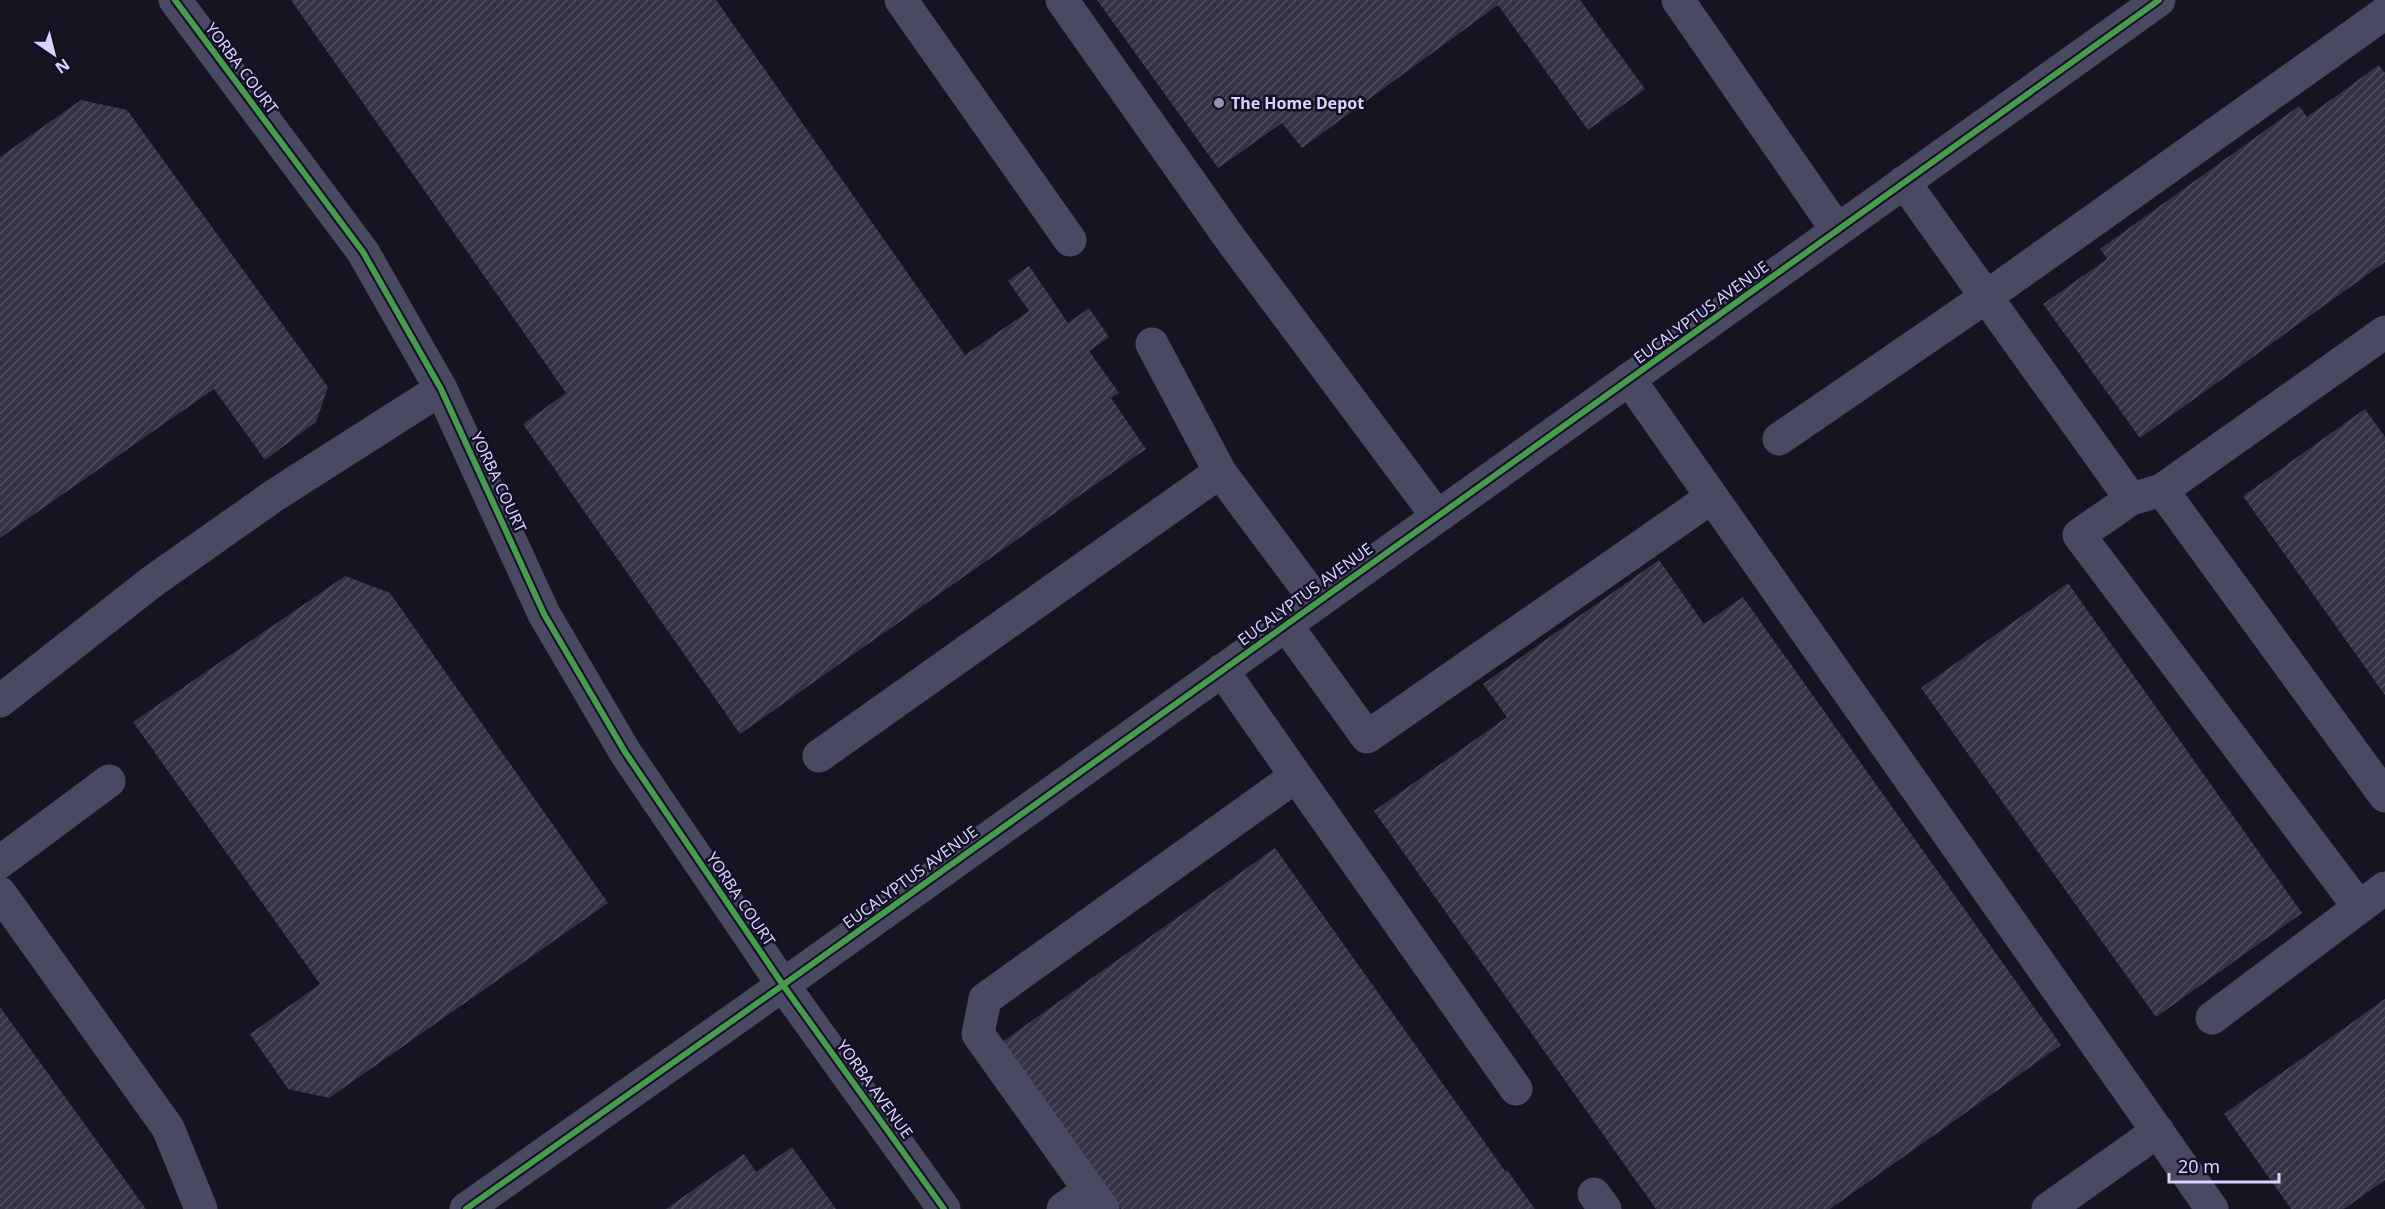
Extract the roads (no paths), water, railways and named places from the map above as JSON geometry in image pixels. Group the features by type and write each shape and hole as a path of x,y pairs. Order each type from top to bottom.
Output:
{"street":[{"name":"YORBA COURT","path":"175,0 363,252 441,389 544,614 625,752 783,985"},
{"path":"901,0 1070,240"},
{"path":"1062,0 1229,237 1437,516"},
{"name":"EUCALYPTUS AVENUE","path":"466,1209 783,985 2159,0"},
{"path":"1691,5 1837,230"},
{"path":"1779,439 1986,297 2377,16"},
{"path":"1904,182 2131,499"},
{"path":"2359,907 2079,535 2131,499 2162,490 2385,332"},
{"path":"1152,344 1220,472 1317,602"},
{"path":"1629,379 2212,1209"},
{"path":"0,701 153,581 275,495 441,389"},
{"path":"819,756 1220,472"},
{"path":"2162,490 2385,796"},
{"path":"1286,625 1367,737 1712,497"},
{"path":"1222,670 1516,1089"},
{"path":"1063,1209 1096,1199 978,1034 985,999 1296,776"},
{"path":"0,862 109,781"},
{"path":"2212,1018 2385,888"},
{"path":"0,893 168,1128 201,1209"},
{"name":"YORBA AVENUE","path":"783,985 945,1209"},
{"path":"2048,1209 2158,1131"}],"place":[{"name":"The Home Depot","path":"1219,103"}]}
